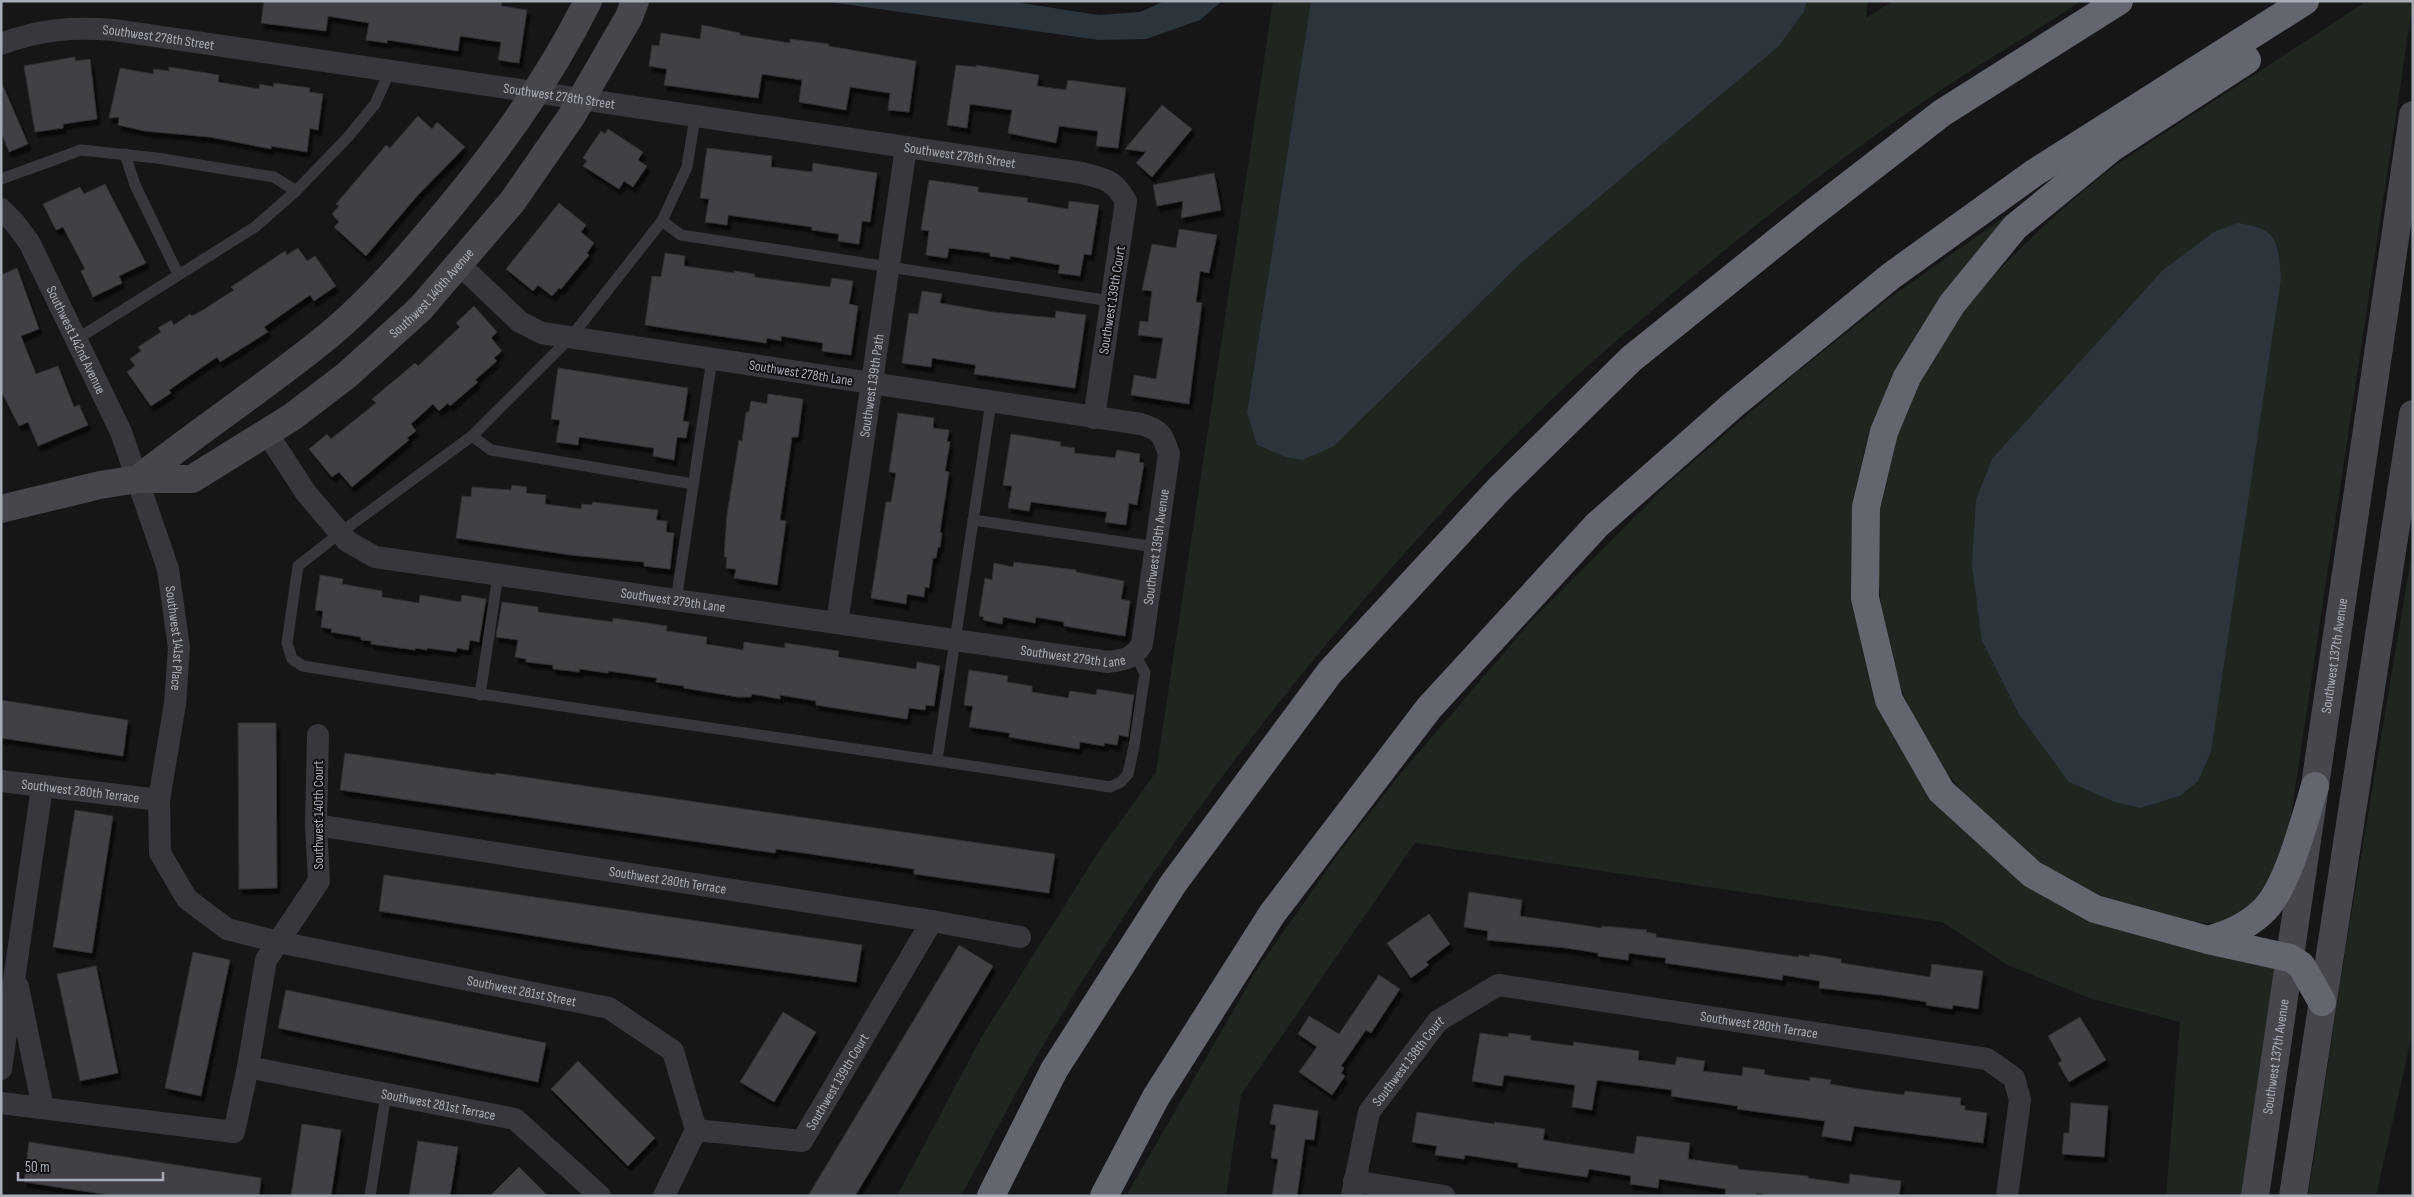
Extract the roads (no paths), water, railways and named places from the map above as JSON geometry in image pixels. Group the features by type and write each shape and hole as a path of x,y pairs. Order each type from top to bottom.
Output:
{"highway":[{"path":"991,1196 1054,1070 1173,884 1330,672 1499,489 1631,359 1809,216 1942,113 2119,1"},
{"path":"1104,1196 1156,1097 1272,914 1429,708 1597,525 1733,405 1890,276 2034,173 2305,1"},
{"path":"2322,1002 2300,965 2290,958 2208,940 2095,909 2032,874 1941,791 1889,700 1865,598 1866,507 1884,432 1907,377 1952,304 2016,227 2114,147 2301,24 2323,1"},
{"path":"2208,940 2233,933 2264,911 2286,874 2315,786"}],"main road":[{"name":"Southwest 140th Avenue","path":"138,479 183,443 314,348 388,280 473,181 537,93 566,45 588,1"},
{"name":"Southwest 140th Avenue","path":"1,509 103,485 138,479 192,479 292,417 347,374 420,309 512,202 582,98 629,17 635,1"},
{"name":"Southwest 137th Avenue","path":"2254,1196 2413,115"},
{"path":"2293,1196 2413,414"}],"street":[{"name":"Southwest 278th Street","path":"1,44 28,34 86,28 114,30 1082,173 1106,179 1116,185"},
{"name":"Southwest 139th Path","path":"837,623 906,147"},
{"name":"Southwest 139th Court","path":"1094,418 1126,201 1116,185"},
{"name":"Southwest 142nd Avenue","path":"1,209 14,221 29,242 121,432 138,479"},
{"name":"Southwest 278th Lane","path":"459,264 520,322 542,333 1141,424 1155,428 1164,437"},
{"name":"Southwest 279th Lane","path":"266,433 306,493 347,542 375,557 1108,662 1126,660 1135,655"},
{"name":"Southwest 139th Avenue","path":"1135,655 1142,644 1169,454 1164,437"},
{"name":"Southwest 141st Place","path":"138,479 168,568 179,648 175,704 159,800"},
{"name":"Southwest 140th Court","path":"278,942 319,881 316,825 318,735"},
{"name":"Southwest 280th Terrace","path":"1,781 159,800"},
{"path":"1,1069 14,969 42,787"},
{"name":"Southwest 281st Street","path":"159,800 160,853 187,899 227,929 278,942 609,1008 673,1051 696,1130"},
{"name":"Southwest 280th Terrace","path":"316,825 932,921 1020,937"},
{"name":"Southwest 139th Court","path":"696,1130 802,1140 932,921"},
{"path":"1,1103 234,1132 248,1068 266,960 278,942"},
{"path":"14,969 43,1108"},
{"name":"Southwest 280th Terrace","path":"1498,985 1987,1059 2014,1078 2020,1100 2007,1196"},
{"name":"Southwest 138th Court","path":"1353,1189 1369,1112 1438,1021 1498,985"},
{"name":"Southwest 281st Terrace","path":"248,1068 515,1119 600,1196"},
{"path":"664,1196 696,1130"},
{"path":"1353,1189 1444,1196"}],"lane":[{"path":"77,339 255,227 296,191 348,137 375,104 390,71"},
{"path":"695,117 687,167 662,222 571,337 472,436 298,566 287,643 292,658 303,666 480,695 936,760 1110,787 1121,782 1128,774 1145,673 1135,655"},
{"path":"1,178 81,150 125,154 274,177 296,191"},
{"path":"125,154 135,185 178,274"},
{"path":"662,222 681,235 1112,301"},
{"path":"676,601 712,359"},
{"path":"936,760 991,402"},
{"path":"472,436 490,450 693,484"},
{"path":"973,520 1156,547"},
{"path":"480,695 498,575"},
{"path":"370,1196 386,1094"}]}
